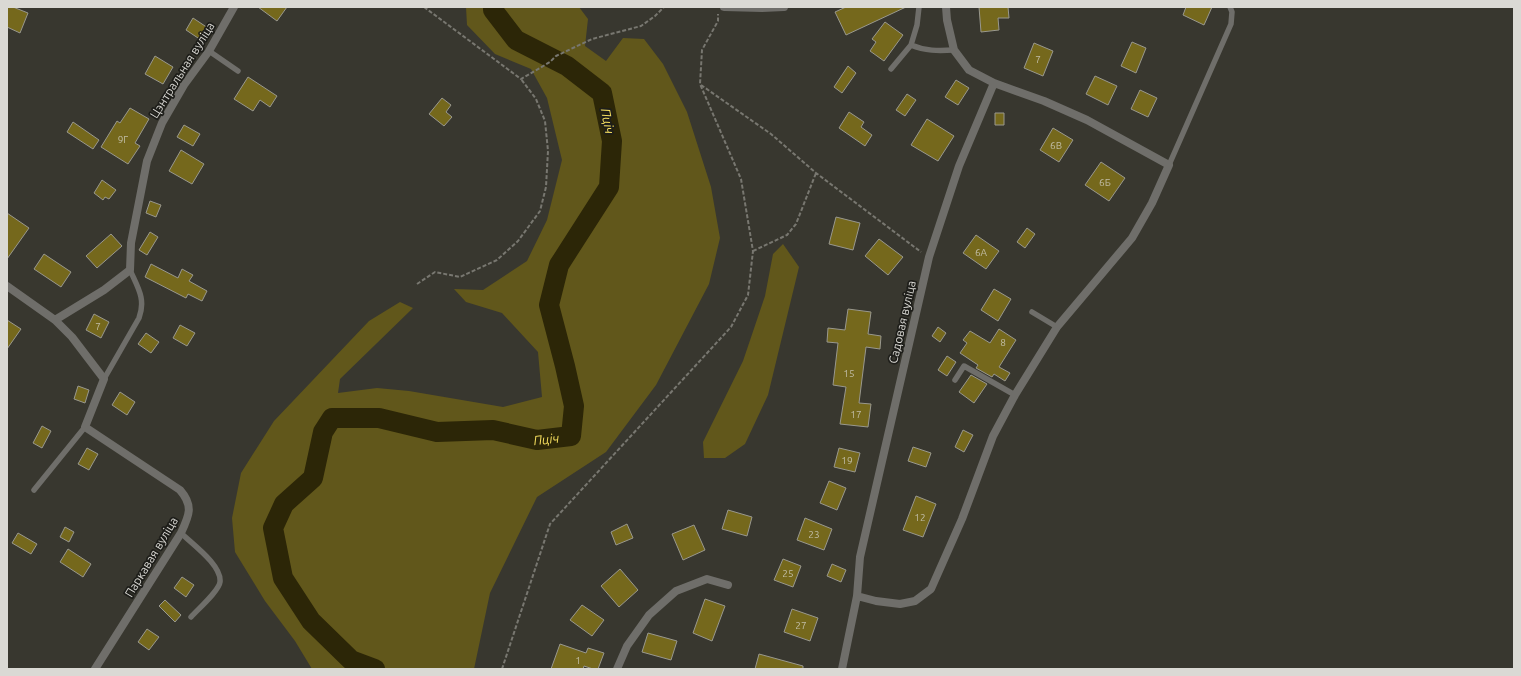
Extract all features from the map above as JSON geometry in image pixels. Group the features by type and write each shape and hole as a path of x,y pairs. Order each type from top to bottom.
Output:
{"street":[{"name":"Цэнтральная вуліца","path":"130,270 131,243 147,161 162,123 184,85 209,52 234,7"},
{"path":"724,7 784,7"},
{"path":"856,596 876,601 900,604 915,601 932,589 962,519 993,436 1015,395 1057,327 1132,238 1152,202 1169,164 1087,120 1044,101 994,83 969,70 954,50 947,20 946,7"},
{"name":"Садовая вуліца","path":"842,669 856,596 860,557 929,257 960,166 994,83"},
{"path":"55,320 104,290 130,270"},
{"path":"7,286 55,320 72,337 104,379 86,426"},
{"name":"Паркавая вуліца","path":"86,426 180,490 188,499 189,508 187,521 181,533 95,669"},
{"path":"617,669 627,646 649,615 676,591 707,579 728,585"}],"lane":[{"path":"891,69 911,45 917,26 919,7"},
{"path":"1169,164 1231,24 1232,12 1230,7"},
{"path":"911,45 921,49 936,51 954,50"},
{"path":"209,52 238,71"},
{"path":"104,379 139,318 143,308 142,297 130,270"},
{"path":"1032,312 1057,327"},
{"path":"955,380 964,366 1015,395"},
{"path":"34,490 86,426"},
{"path":"181,533 212,562 218,572 220,583 216,590 191,617"}],"path":[{"path":"417,284 435,272 460,277 497,260 518,241 540,211 546,187 548,151 545,121 536,99 521,79 424,7"},
{"path":"521,79 550,62 556,56 592,40 642,26 664,7"},
{"path":"502,669 550,524 730,327 748,296 753,251 741,179 700,84 702,50 718,21 718,7"},
{"path":"700,84 771,134 816,173 929,257"},
{"path":"753,251 787,235 796,224 816,173"}],"shaded area":[{"path":"466,7 579,7 588,19 585,46 606,61 623,38 644,39 663,64 687,112 711,187 720,238 709,284 656,385 606,452 537,497 490,593 474,669 312,669 295,641 265,601 235,552 232,518 241,473 274,421 369,321 400,302 413,308 340,379 338,393 377,388 409,391 503,407 542,397 538,352 502,313 466,302 454,289 483,290 527,261 547,220 562,160 547,98 531,69 495,54 467,25"},
{"path":"783,244 799,267 768,395 745,444 725,458 704,458 703,442 743,361 765,296 773,254"}],"building":[{"path":"7,7 13,7 28,13 20,33 7,27"},
{"path":"258,7 287,7 277,21"},
{"path":"846,7 906,7 846,35 835,12"},
{"path":"979,7 1008,7 1009,18 998,18 999,30 981,32"},
{"path":"1186,7 1212,7 1204,25 1183,15"},
{"path":"193,18 208,28 201,40 186,30"},
{"path":"885,22 903,35 884,61 870,51 876,42 872,39"},
{"path":"1132,42 1146,48 1136,73 1121,66"},
{"path":"1034,43 1053,51 1043,76 1024,68"},
{"path":"155,56 173,67 163,84 145,74"},
{"path":"848,66 856,73 842,93 834,87"},
{"path":"1095,76 1117,86 1108,105 1086,94"},
{"path":"248,77 277,96 270,107 260,100 253,111 234,99"},
{"path":"956,80 969,88 958,105 945,97"},
{"path":"1140,90 1157,98 1148,117 1131,109"},
{"path":"907,94 916,100 905,116 896,110"},
{"path":"442,98 451,105 446,112 452,117 444,126 429,114"},
{"path":"130,108 149,119 135,143 140,146 128,164 101,147 117,121 120,123"},
{"path":"849,112 864,122 861,127 872,135 865,146 839,128"},
{"path":"995,113 1004,113 1004,125 995,125"},
{"path":"927,119 954,136 938,161 911,145"},
{"path":"73,122 99,140 93,149 67,132"},
{"path":"184,125 200,134 193,146 177,137"},
{"path":"1053,128 1073,140 1059,162 1040,150"},
{"path":"181,150 204,164 192,184 169,171"},
{"path":"1101,162 1125,178 1109,201 1085,185"},
{"path":"102,180 116,190 109,199 105,197 103,200 94,193"},
{"path":"150,201 161,205 156,217 146,213"},
{"path":"7,213 29,228 7,259"},
{"path":"836,217 860,223 853,250 829,244"},
{"path":"1027,228 1035,234 1025,248 1017,242"},
{"path":"150,232 158,237 147,255 139,250"},
{"path":"111,234 122,246 97,268 86,256"},
{"path":"976,235 999,251 986,269 963,253"},
{"path":"879,239 903,257 888,275 865,256"},
{"path":"44,254 71,272 61,287 34,269"},
{"path":"151,264 178,278 182,269 193,275 189,281 207,291 202,301 188,294 186,298 145,277"},
{"path":"994,289 1011,299 998,321 981,310"},
{"path":"848,309 871,312 868,334 881,336 880,349 866,347 859,403 871,404 868,427 840,424 846,387 833,385 838,343 827,342 828,328 845,330"},
{"path":"94,314 109,322 101,338 86,330"},
{"path":"7,320 21,329 7,349"},
{"path":"180,325 195,333 187,346 173,338"},
{"path":"938,327 946,333 940,342 932,336"},
{"path":"999,329 1016,340 999,367 1010,373 1005,381 994,374 992,377 976,368 978,365 960,353 967,343 963,340 970,331 990,343"},
{"path":"146,333 159,342 151,353 138,344"},
{"path":"947,356 956,362 947,376 938,370"},
{"path":"971,375 987,384 974,403 959,392"},
{"path":"78,386 89,390 85,403 74,399"},
{"path":"120,392 135,402 127,415 112,405"},
{"path":"42,426 51,431 42,448 33,443"},
{"path":"963,430 973,435 964,452 955,447"},
{"path":"913,447 931,453 926,467 908,461"},
{"path":"87,448 98,454 89,470 78,464"},
{"path":"839,448 860,453 855,472 834,467"},
{"path":"829,481 846,488 837,510 820,503"},
{"path":"916,496 936,504 923,537 903,530"},
{"path":"728,510 752,517 747,536 722,529"},
{"path":"805,518 832,529 824,550 797,540"},
{"path":"627,524 633,538 616,545 611,532"},
{"path":"694,525 705,550 683,560 672,534"},
{"path":"65,527 74,532 69,542 60,537"},
{"path":"18,533 37,544 31,554 12,543"},
{"path":"68,549 91,564 83,577 60,562"},
{"path":"783,559 801,566 793,587 774,580"},
{"path":"832,564 846,570 841,582 827,576"},
{"path":"620,569 638,590 619,607 601,586"},
{"path":"182,577 194,585 186,597 174,588"},
{"path":"705,599 725,606 712,641 693,633"},
{"path":"165,600 181,615 175,622 159,606"},
{"path":"582,605 604,620 592,636 570,620"},
{"path":"792,609 818,618 810,641 784,632"},
{"path":"147,629 159,637 149,650 138,642"},
{"path":"648,633 677,641 671,660 642,652"},
{"path":"560,644 586,653 588,648 604,653 598,669 584,666 583,669 551,669"},
{"path":"759,654 803,666 803,669 755,669"}],"waterway":[{"name":"Пціч","path":"375,669 351,660 311,621 283,578 273,528 284,504 313,478 323,432 332,418 379,418 437,432 493,430 537,440 571,436 574,406 549,305 559,265 609,187 612,141 602,93 567,66 516,40 493,10 493,7"}]}
